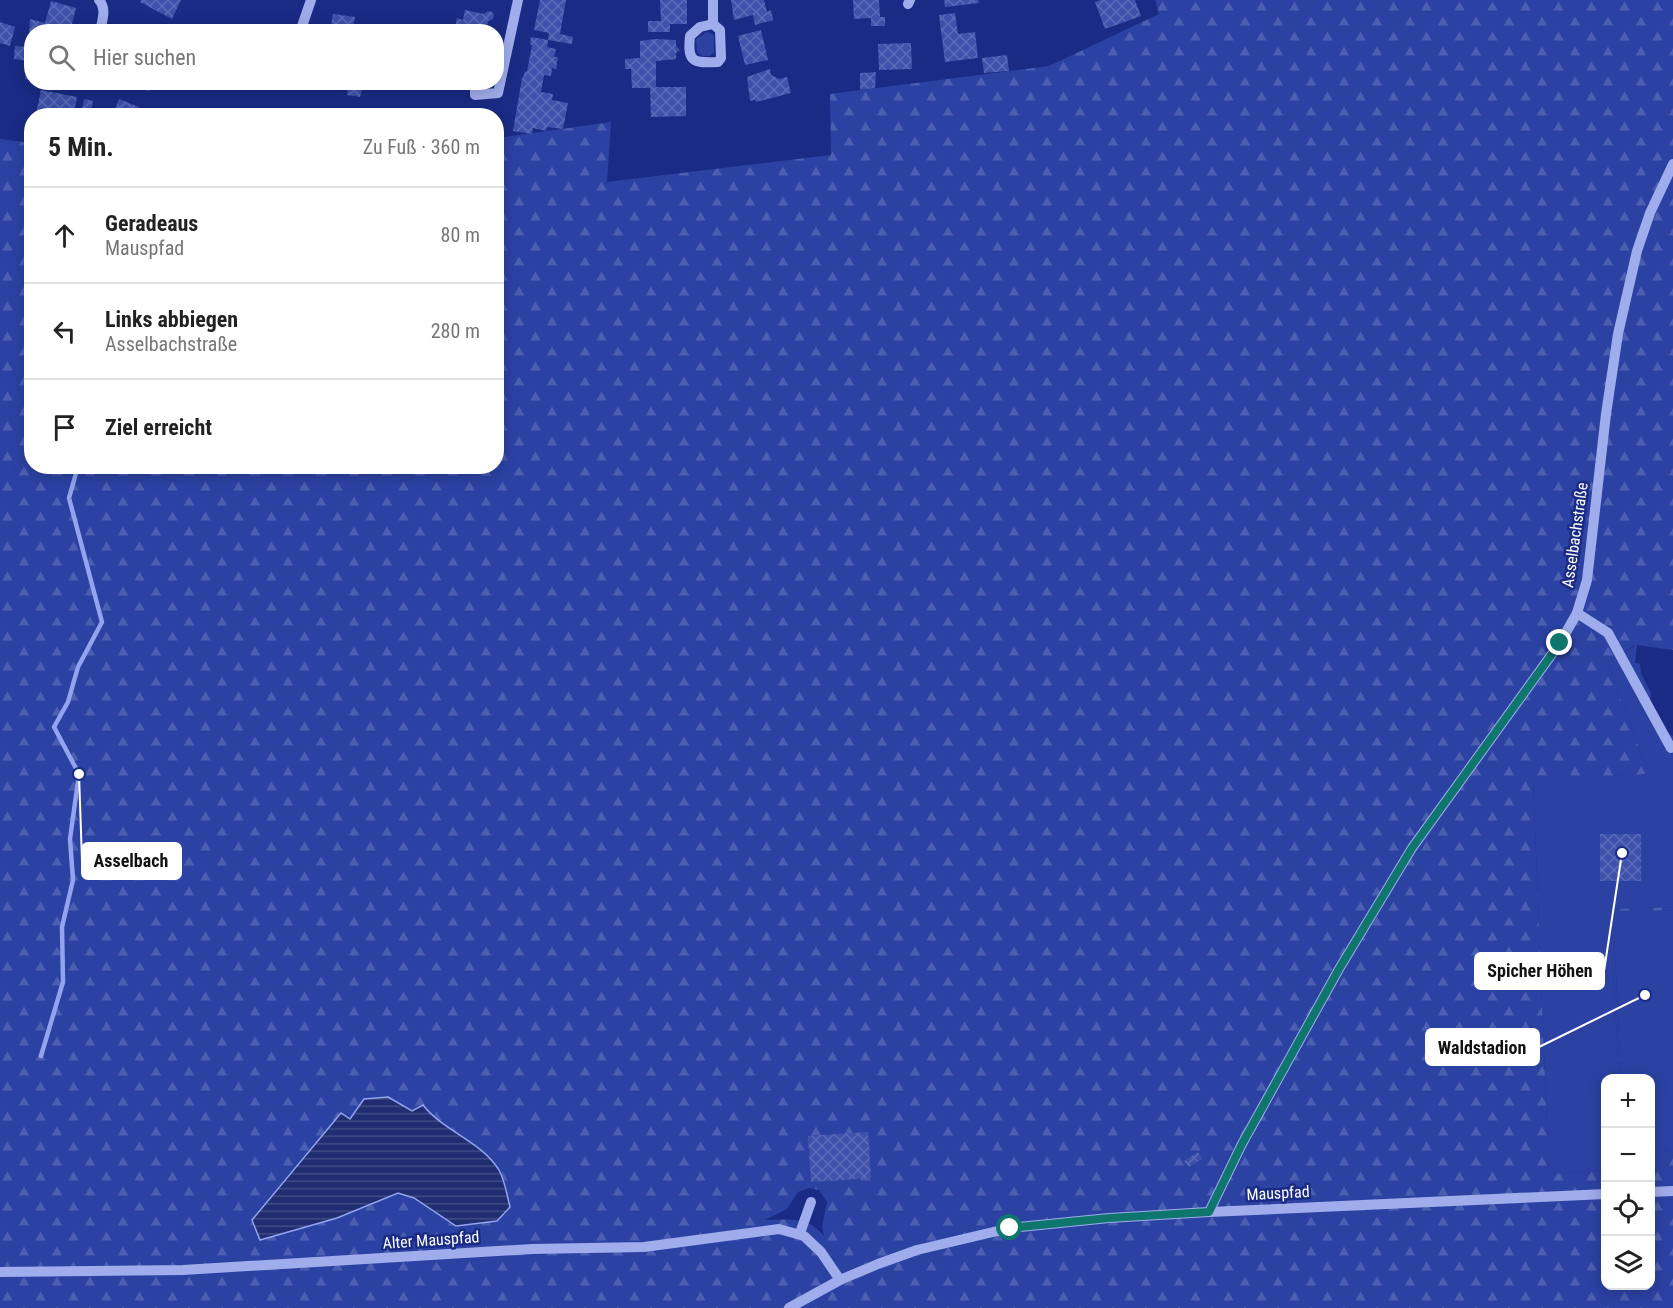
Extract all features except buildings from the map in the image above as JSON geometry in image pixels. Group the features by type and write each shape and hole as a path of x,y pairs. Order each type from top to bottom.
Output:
{"street":[{"path":"99,0 103,5 104,13 102,24"},
{"path":"303,24 311,0"},
{"path":"504,46 518,0"},
{"path":"712,0 713,24"},
{"path":"475,90 475,95 498,93 498,90"},
{"name":"Asselbachstraße","path":"1209,1212 1242,1144 1339,969 1412,848 1560,643 1577,613 1587,580 1606,414 1618,334 1637,250 1650,213 1673,164"},
{"path":"1577,613 1608,633 1671,748"},
{"path":"1655,1192 1673,1191"},
{"name":"Mauspfad","path":"789,1308 840,1280 917,1250 1010,1228 1109,1218 1209,1212 1601,1194"},
{"path":"811,1202 800,1233 818,1247 840,1280"},
{"name":"Alter Mauspfad","path":"0,1272 183,1270 532,1249 645,1247 779,1229 800,1233"}],"green space":[{"path":"1155,0 1673,0 1673,650 1637,645 1635,663 1640,664 1641,673 1651,693 1650,703 1650,693 1640,673 1640,665 1634,664 1635,645 1607,662 1649,774 1533,780 1549,1174 1601,1170 1601,1290 1655,1290 1655,1151 1673,1150 1673,1308 0,1308 0,139 24,142 24,474 504,474 504,137 611,122 607,182 831,155 830,94 1049,66 1159,14","holes":["388,1097 412,1111 423,1105 442,1123 475,1145 494,1163 501,1174 510,1207 497,1221 456,1226 414,1198 398,1193 337,1218 260,1240 341,1113 349,1119","809,1188 819,1190 827,1202 822,1227 824,1236 818,1229 797,1220 765,1220 787,1209 798,1192"]},
{"path":"707,32 714,35 714,52 710,56 702,56 697,52 696,39"},
{"path":"1636,645 1635,663 1640,664 1640,673 1650,693 1650,703 1667,735 1673,736 1673,907 1610,909 1619,1074 1601,1074 1601,1170 1549,1174 1533,779 1649,774 1607,662"},
{"path":"1650,703 1668,734 1673,736 1667,735"},
{"path":"1673,907 1673,910 1613,913 1621,1074 1619,1074 1610,909"},
{"path":"1673,910 1673,1150 1655,1151 1655,1074 1621,1074 1613,912"}],"shaded area":[{"path":"388,1097 412,1111 423,1105 441,1122 482,1151 499,1170 510,1207 497,1221 456,1226 414,1198 398,1193 337,1218 260,1240 252,1220 341,1113 350,1119 364,1099"}],"waterway":[{"path":"41,1056 63,982 62,927 73,880 70,839 79,774 54,727 68,702 78,667 102,622 69,498 76,474"}],"place":[{"name":"Asselbach","path":"79,774"},
{"name":"Spicher Höhen","path":"1622,853"},
{"name":"Waldstadion","path":"1645,995"}],"route":[{"path":"1010,1228 1057,1222 1209,1212 1242,1144 1339,969 1412,848 1560,643"}]}
